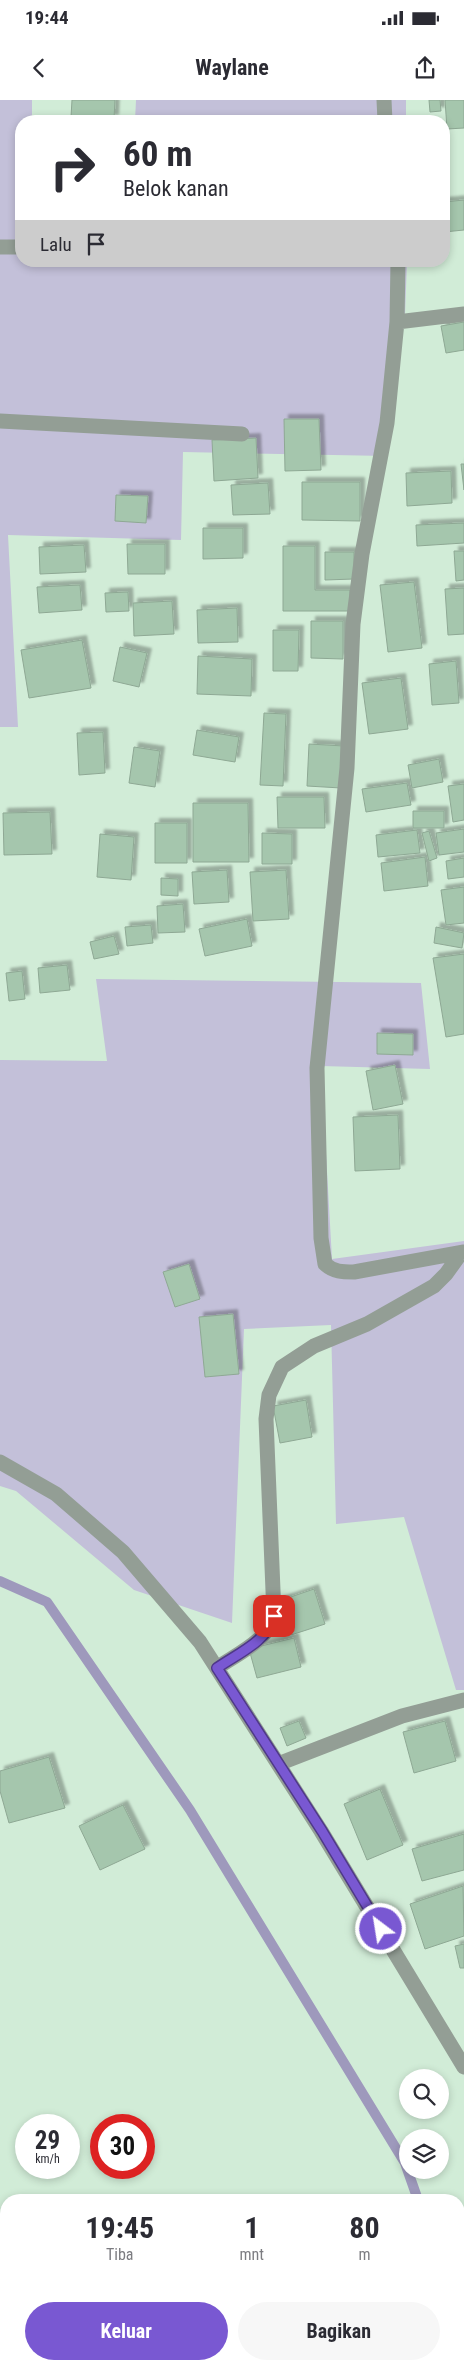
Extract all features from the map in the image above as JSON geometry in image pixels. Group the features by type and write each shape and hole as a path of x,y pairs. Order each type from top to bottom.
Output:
{"street":[{"path":"384,100 385,115"},
{"path":"0,247 15,247"},
{"path":"398,267 397,322 387,423 362,554 353,624 347,768 316,1068 321,1238 325,1264 331,1270 341,1272 354,1272 462,1252"},
{"path":"397,322 464,314"},
{"path":"0,421 242,434"},
{"path":"217,1668 263,1636 270,1628 274,1616 266,1419 269,1395 282,1367 314,1346 367,1324 434,1286 446,1274 462,1252"},
{"path":"0,1462 56,1494 123,1552 200,1642 322,1831 464,2067"},
{"path":"278,1764 402,1716 464,1700"}],"shaded area":[{"path":"0,100 32,100 32,115 15,115 15,267 407,267 405,314 386,456 183,452 181,540 8,535 18,727 0,727"},
{"path":"136,100 406,100 406,115 135,115"},
{"path":"96,979 421,983 430,1069 321,1066 332,1259 464,1241 464,1690 456,1690 404,1517 336,1524 331,1325 244,1329 232,1623 134,1590 16,1491 0,1486 0,1060 107,1061"}],"building":[{"path":"72,100 115,100 114,115 71,115"},
{"path":"429,100 440,100 441,111 430,112"},
{"path":"445,100 464,100 464,128 450,129 450,115 446,115"},
{"path":"464,200 464,230 450,231 450,201"},
{"path":"464,322 464,350 446,353 441,326"},
{"path":"284,419 319,419 321,470 285,471"},
{"path":"256,438 258,478 214,481 212,440"},
{"path":"461,464 464,464 464,490"},
{"path":"451,471 452,503 407,506 406,473"},
{"path":"302,482 360,482 360,521 302,520"},
{"path":"268,483 270,514 233,515 231,485"},
{"path":"116,495 148,496 146,523 115,521"},
{"path":"464,523 464,543 417,546 416,525"},
{"path":"203,528 243,528 243,558 203,559"},
{"path":"127,544 165,544 165,574 128,574"},
{"path":"84,545 86,572 40,574 39,547"},
{"path":"283,546 315,546 315,590 350,590 350,611 283,611"},
{"path":"454,551 464,551 464,580 456,581"},
{"path":"325,552 354,552 354,579 325,580"},
{"path":"414,582 422,648 388,652 380,585"},
{"path":"80,585 82,610 39,613 37,587"},
{"path":"464,588 464,634 448,635 445,589"},
{"path":"128,592 129,611 106,612 105,593"},
{"path":"172,601 174,634 134,636 133,603"},
{"path":"237,608 238,642 198,643 197,610"},
{"path":"311,621 343,621 343,659 311,658"},
{"path":"273,630 299,630 298,671 273,671"},
{"path":"82,640 91,688 29,698 21,650"},
{"path":"120,647 147,653 139,687 113,681"},
{"path":"198,656 252,659 251,696 197,694"},
{"path":"456,661 459,703 432,705 429,664"},
{"path":"401,678 408,729 369,734 362,683"},
{"path":"264,713 286,714 283,786 260,785"},
{"path":"197,730 239,737 235,762 193,755"},
{"path":"103,732 105,773 79,775 77,733"},
{"path":"309,744 344,746 341,788 307,786"},
{"path":"134,747 160,751 155,787 129,783"},
{"path":"439,759 443,782 412,788 408,765"},
{"path":"407,783 411,805 366,812 362,789"},
{"path":"464,784 464,820 453,822 448,786"},
{"path":"277,797 324,797 325,828 278,828"},
{"path":"193,803 248,803 249,862 193,862"},
{"path":"413,811 444,811 444,828 413,828"},
{"path":"50,812 52,854 4,855 3,813"},
{"path":"155,823 187,823 187,863 155,863"},
{"path":"464,829 464,852 439,855 436,833"},
{"path":"417,830 420,853 378,857 376,835"},
{"path":"429,831 437,858 429,861 422,833"},
{"path":"262,833 292,834 292,864 262,864"},
{"path":"100,834 134,837 131,880 97,877"},
{"path":"425,857 428,886 384,891 381,863"},
{"path":"464,858 464,877 448,879 446,861"},
{"path":"227,870 229,902 194,904 192,872"},
{"path":"286,870 289,919 253,921 250,872"},
{"path":"161,878 178,879 178,896 161,895"},
{"path":"464,887 464,923 446,925 441,890"},
{"path":"183,904 185,932 158,933 157,906"},
{"path":"247,919 252,946 205,956 199,929"},
{"path":"151,925 153,943 127,946 125,927"},
{"path":"436,927 464,933 462,948 434,943"},
{"path":"114,936 119,954 94,959 90,942"},
{"path":"464,954 464,1034 446,1037 433,958"},
{"path":"67,965 70,990 40,993 38,968"},
{"path":"22,971 25,999 9,1001 6,973"},
{"path":"377,1033 413,1034 413,1055 377,1054"},
{"path":"395,1065 403,1104 373,1110 366,1071"},
{"path":"398,1115 400,1169 355,1171 353,1117"},
{"path":"189,1264 200,1299 175,1307 163,1272"},
{"path":"233,1314 239,1374 205,1377 199,1317"},
{"path":"306,1400 312,1437 280,1443 273,1406"},
{"path":"314,1589 325,1624 291,1635 279,1601"},
{"path":"294,1638 301,1667 257,1678 249,1649"},
{"path":"299,1721 306,1738 287,1746 280,1728"},
{"path":"445,1721 456,1761 414,1773 403,1732"},
{"path":"49,1757 65,1808 9,1823 0,1791 0,1771"},
{"path":"380,1789 403,1845 367,1860 344,1804"},
{"path":"123,1805 145,1849 100,1870 79,1826"},
{"path":"464,1834 464,1870 422,1881 412,1849"},
{"path":"463,1886 464,1936 425,1949 410,1904"},
{"path":"464,1944 464,1968 460,1968 455,1946"}],"waterway":[{"path":"0,1581 47,1602 190,1810 405,2163 416,2194"}],"route":[{"path":"274,1616 270,1628 263,1636 217,1668 322,1831 381,1929"}]}
